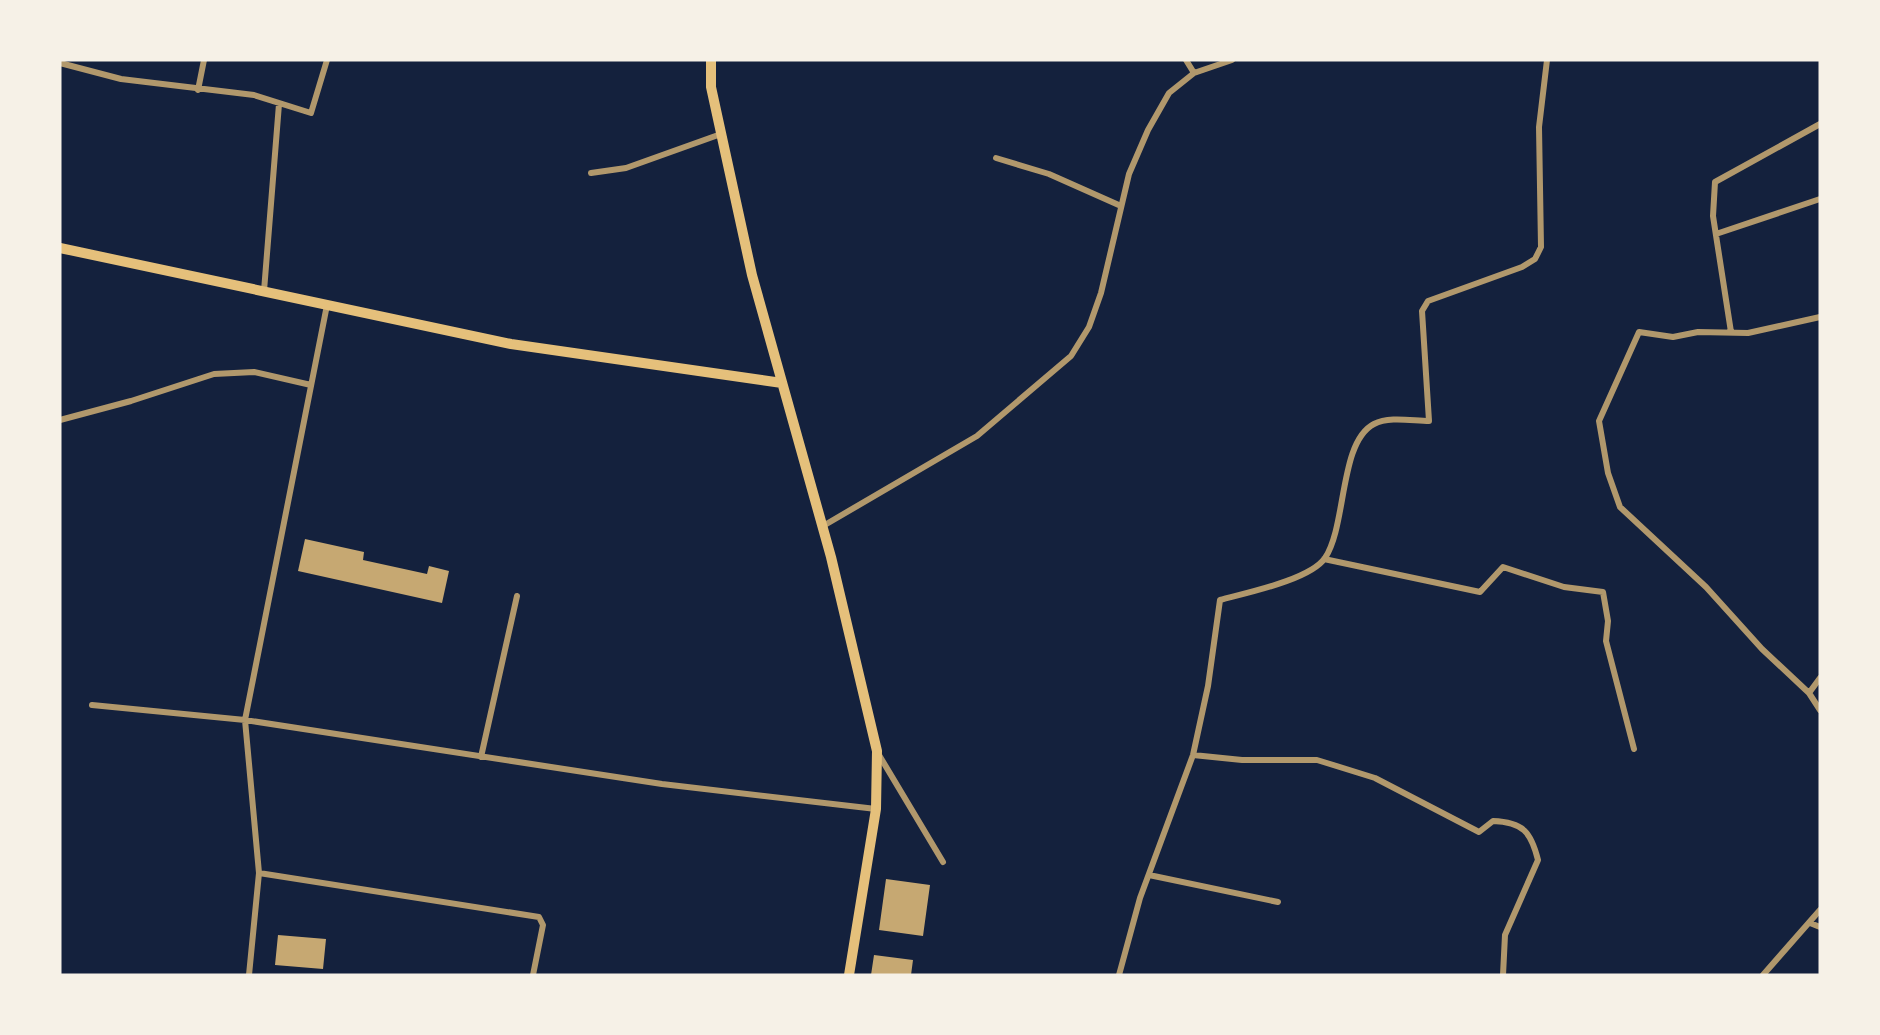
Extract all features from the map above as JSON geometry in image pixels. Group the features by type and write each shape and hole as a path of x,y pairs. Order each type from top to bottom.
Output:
{"main road":[{"path":"711,60 711,87 752,275 823,526 877,751 876,809 849,975"},
{"path":"60,248 511,344 782,383"}],"street":[{"path":"198,90 204,60"},
{"path":"60,63 121,79 254,95 311,113 327,60"},
{"path":"1186,60 1194,73"},
{"path":"823,526 977,436 1071,357 1089,327 1101,293 1129,174 1148,130 1169,93 1194,73 1232,60"},
{"path":"1119,975 1149,875 1193,755 1208,686 1220,600 1308,571 1324,559 1336,527 1352,456 1362,434 1375,423 1429,421 1422,311 1428,301 1522,267 1535,259 1541,247 1539,127 1547,60"},
{"path":"264,291 279,104"},
{"path":"1731,332 1713,216 1716,182 1820,124"},
{"path":"591,173 626,168 721,134"},
{"path":"996,158 1049,174 1121,206"},
{"path":"1716,234 1820,199"},
{"path":"249,975 259,873 245,720 327,305"},
{"path":"1820,317 1748,333 1698,332 1673,337 1639,332 1599,421 1608,473 1620,507 1706,587 1762,649 1809,693 1820,710"},
{"path":"60,420 131,401 214,374 254,372 311,385"},
{"path":"1324,559 1480,592 1503,567 1564,587 1603,592 1608,621 1606,641 1634,748"},
{"path":"481,757 518,596"},
{"path":"1809,693 1820,678"},
{"path":"92,705 245,720 662,784 876,809"},
{"path":"877,751 943,862"},
{"path":"1193,755 1242,760 1317,760 1375,778 1479,832 1493,821 1512,821 1528,833 1538,860 1505,935 1503,975"},
{"path":"259,873 539,917 543,925 533,975"},
{"path":"1149,875 1278,902"},
{"path":"1763,975 1820,910"},
{"path":"1810,923 1820,927"}],"building":[{"path":"305,539 364,552 363,560 427,574 429,566 449,571 442,603 298,571"},
{"path":"886,879 930,885 923,936 879,930"},
{"path":"278,935 326,939 323,969 275,965"},
{"path":"874,955 913,960 911,975 871,975"}]}
